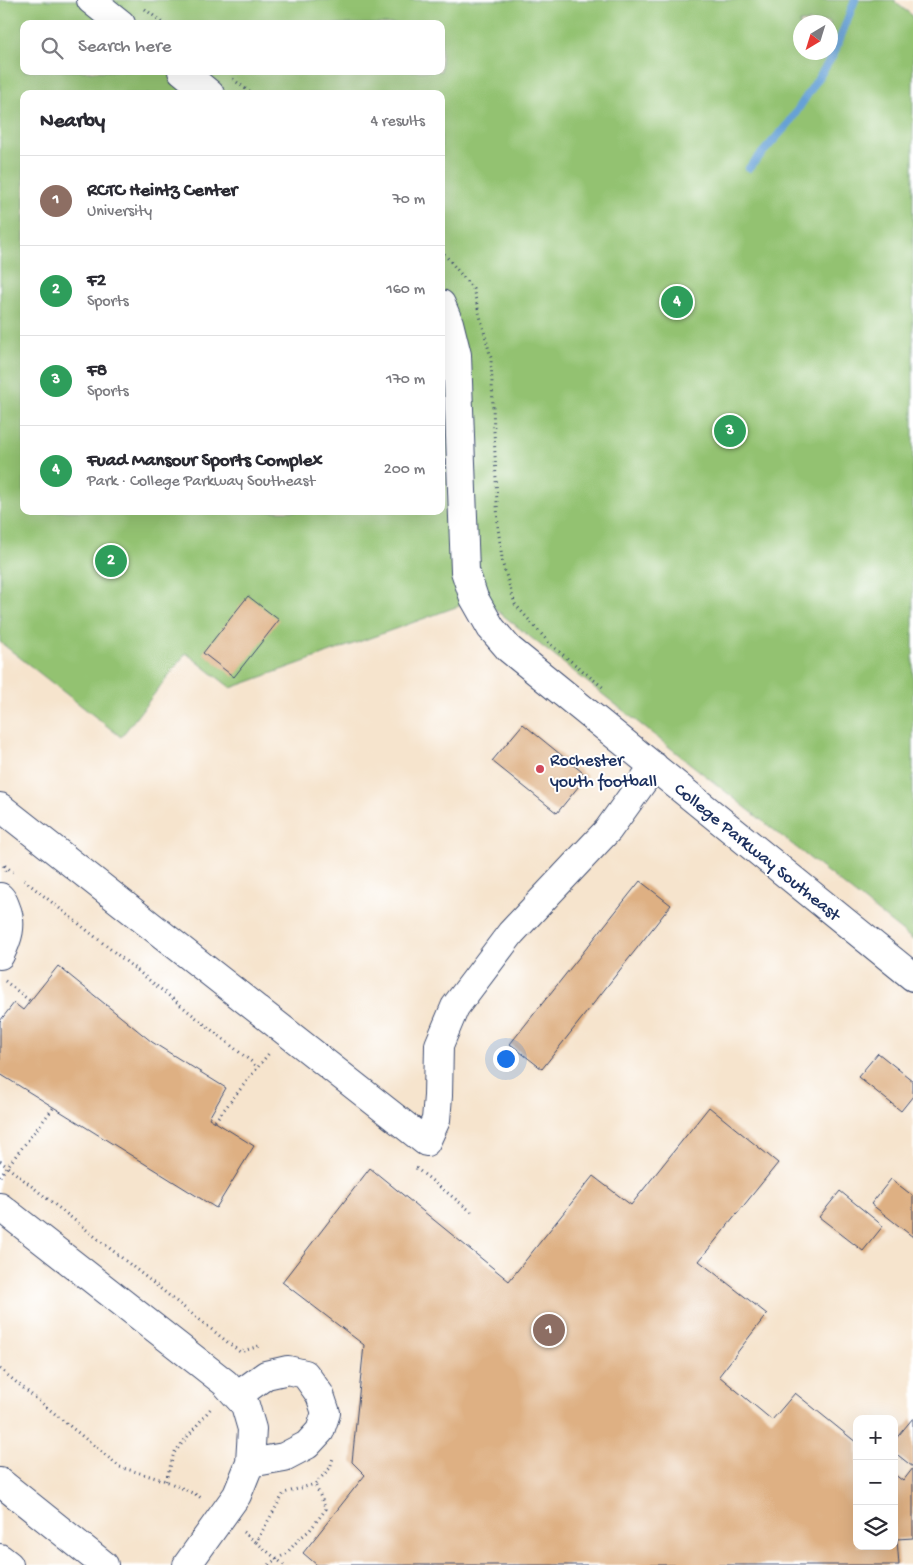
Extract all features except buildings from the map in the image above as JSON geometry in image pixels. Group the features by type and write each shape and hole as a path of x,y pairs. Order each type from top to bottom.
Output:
{"street":[{"path":"91,0 116,20"},
{"path":"187,75 205,90"},
{"name":"College Parkway Southeast","path":"445,314 457,355 465,571 474,598 491,628 509,649 913,977"},
{"path":"5,820 426,1142 436,1120 439,1045 455,1008 512,933 608,830 654,766"},
{"path":"3,885 3,900 10,918 4,970"},
{"path":"0,1207 231,1390 245,1405 252,1430 250,1463 237,1494 188,1565"},
{"path":"231,1390 266,1376 288,1370 305,1374 320,1395 326,1413 320,1431 307,1445 284,1457 250,1463"},
{"path":"0,1482 104,1565"},
{"path":"0,1558 9,1565"}],"path":[{"path":"141,6 159,20"},
{"path":"231,77 247,90"},
{"path":"445,255 473,289 490,358 498,528 502,565 515,604 550,644 612,694"},
{"path":"3,885 3,864 258,1067"},
{"path":"0,977 4,970"},
{"path":"0,986 4,970"},
{"path":"4,970 30,1001"},
{"path":"215,1121 270,1052 278,1058"},
{"path":"0,1176 54,1107"},
{"path":"410,1164 473,1213"},
{"path":"166,1481 174,1453 213,1405 231,1390 240,1352"},
{"path":"0,1369 120,1467 166,1481 197,1495 256,1542"},
{"path":"269,1565 286,1554 310,1530 326,1509 314,1484"},
{"path":"276,1559 284,1565"}],"green space":[{"path":"0,0 895,0 896,3 913,16 913,940 481,598 231,688 186,653 121,737 0,642"}],"waterway":[{"path":"749,168 789,123 834,54 855,0"}],"place":[{"name":"Fuad Mansour Sports Complex","path":"677,302"},
{"name":"F8","path":"730,431"},
{"name":"F2","path":"111,561"},
{"name":"Rochester youth football","path":"540,769"},
{"name":"RCTC Heintz Center","path":"549,1330"}]}
